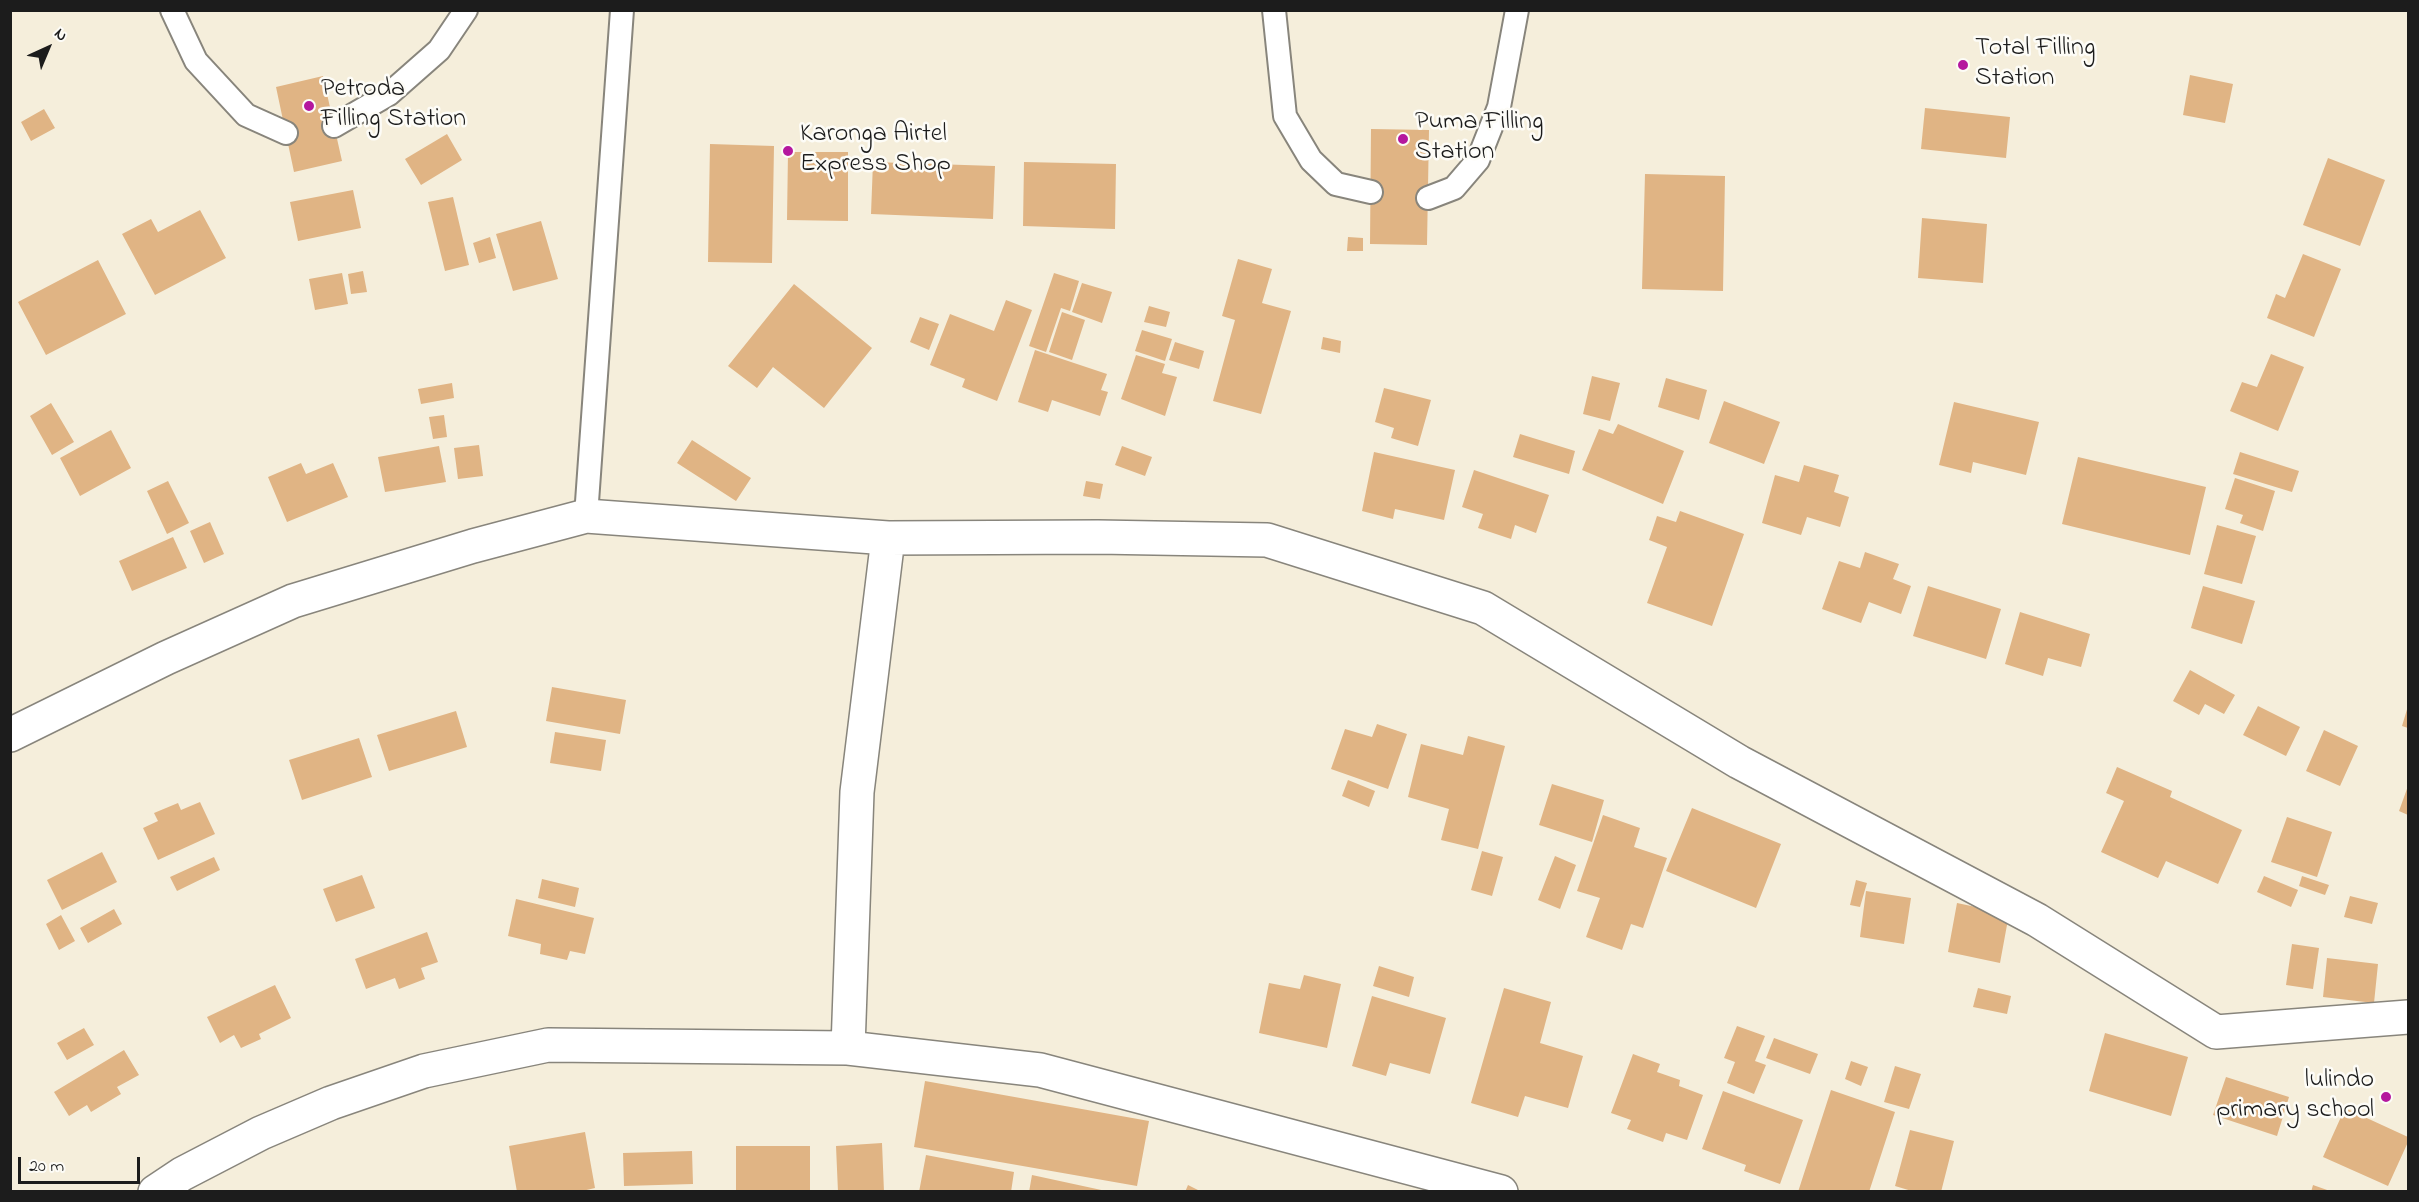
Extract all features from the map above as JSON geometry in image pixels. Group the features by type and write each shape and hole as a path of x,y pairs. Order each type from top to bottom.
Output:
{"street":[{"path":"10,735 166,658 293,601 473,546 586,516 888,538 1098,537 1267,540 1483,608 1740,762 2037,920 2217,1032 2409,1017"},
{"path":"848,1048 857,792 888,538"},
{"path":"154,1191 261,1133 331,1103 424,1071 548,1045 848,1048 1040,1070 1501,1191"}],"lane":[{"path":"172,10 196,61 224,92 246,115 286,133"},
{"path":"334,126 389,94 439,50 466,10"},
{"path":"586,516 622,10"},
{"path":"1274,10 1285,116 1311,160 1336,184 1371,192"},
{"path":"1428,198 1454,188 1478,160 1499,107 1517,10"}],"building":[{"path":"2190,75 2233,84 2225,123 2183,115"},
{"path":"323,76 342,161 294,172 276,87"},
{"path":"1925,108 2010,117 2006,158 1921,149"},
{"path":"44,109 55,128 31,141 21,122"},
{"path":"1371,129 1429,130 1427,245 1370,244"},
{"path":"447,134 462,160 421,185 405,159"},
{"path":"710,144 774,146 772,263 708,262"},
{"path":"788,152 848,152 848,221 787,220"},
{"path":"2328,158 2385,180 2360,246 2303,225"},
{"path":"873,162 995,166 993,219 871,214"},
{"path":"1024,162 1116,164 1115,229 1023,226"},
{"path":"1645,174 1725,176 1723,291 1642,289"},
{"path":"353,190 361,228 298,241 290,202"},
{"path":"453,197 469,265 445,271 428,202"},
{"path":"200,210 226,258 155,295 122,234 151,219 158,232"},
{"path":"1922,218 1987,224 1983,283 1918,278"},
{"path":"541,221 558,279 513,291 496,234"},
{"path":"490,237 496,258 479,263 473,243"},
{"path":"1348,237 1363,238 1363,251 1347,251"},
{"path":"2303,254 2341,269 2314,337 2267,318 2276,294 2285,298"},
{"path":"1238,259 1272,269 1262,303 1291,311 1261,414 1213,401 1235,320 1222,316"},
{"path":"98,260 126,314 46,355 18,302"},
{"path":"363,271 367,292 351,294 348,274"},
{"path":"342,273 348,304 315,310 309,279"},
{"path":"1054,273 1079,281 1070,311 1061,308 1046,352 1029,346"},
{"path":"1082,283 1112,292 1102,323 1072,312"},
{"path":"794,284 872,348 824,408 773,367 757,388 728,366"},
{"path":"1006,300 1032,310 997,401 962,387 965,379 930,365 950,314 994,331"},
{"path":"1149,306 1170,312 1166,327 1144,322"},
{"path":"1062,312 1085,320 1072,360 1049,352"},
{"path":"920,317 939,324 929,350 910,342"},
{"path":"1142,330 1172,339 1165,361 1135,351"},
{"path":"1323,337 1341,341 1340,353 1321,349"},
{"path":"1175,342 1204,351 1199,369 1169,360"},
{"path":"1035,350 1107,374 1101,390 1108,392 1100,416 1052,400 1048,412 1018,402"},
{"path":"2271,354 2304,367 2278,431 2230,411 2242,382 2257,387"},
{"path":"1136,355 1165,364 1162,373 1177,377 1165,416 1121,399"},
{"path":"1592,376 1620,383 1610,421 1583,414"},
{"path":"1666,378 1707,390 1699,420 1658,407"},
{"path":"452,383 454,398 421,404 418,389"},
{"path":"1384,388 1431,400 1418,446 1391,438 1394,428 1375,422"},
{"path":"1724,401 1780,422 1764,464 1709,443"},
{"path":"1954,402 2039,422 2026,475 1973,462 1971,473 1939,465"},
{"path":"51,403 74,442 52,455 30,416"},
{"path":"444,415 447,437 433,439 429,417"},
{"path":"1618,424 1684,451 1663,504 1582,470 1599,429 1613,434"},
{"path":"111,430 131,468 80,496 60,458"},
{"path":"1520,434 1575,451 1569,474 1513,457"},
{"path":"692,440 751,478 736,501 677,463"},
{"path":"479,445 483,476 458,479 454,448"},
{"path":"439,446 446,482 385,492 378,457"},
{"path":"1122,446 1152,457 1145,476 1115,465"},
{"path":"1374,452 1455,470 1444,520 1395,509 1393,519 1362,511"},
{"path":"2240,452 2299,471 2292,492 2233,474"},
{"path":"2078,457 2206,487 2190,555 2062,524"},
{"path":"301,463 306,474 333,463 348,497 287,522 268,477"},
{"path":"1804,465 1839,475 1834,492 1849,497 1840,527 1807,517 1801,535 1762,523 1775,475 1799,482"},
{"path":"1474,470 1549,495 1536,533 1515,525 1511,539 1478,528 1483,514 1462,507"},
{"path":"2235,478 2275,491 2263,531 2240,523 2243,515 2225,509"},
{"path":"168,481 189,523 167,534 147,491"},
{"path":"1086,481 1103,484 1100,499 1083,496"},
{"path":"1680,511 1744,534 1712,626 1647,603 1667,547 1649,540 1657,516 1676,522"},
{"path":"210,522 224,554 204,563 190,531"},
{"path":"2217,525 2256,536 2242,584 2204,574"},
{"path":"173,537 187,568 132,591 119,561"},
{"path":"1865,552 1899,564 1893,579 1911,586 1901,614 1869,602 1861,623 1822,609 1839,561 1860,568"},
{"path":"1928,586 2001,609 1986,659 1913,636"},
{"path":"2203,586 2255,601 2242,644 2191,628"},
{"path":"2020,612 2090,634 2081,667 2048,658 2043,676 2005,664"},
{"path":"2190,670 2235,695 2224,714 2205,704 2199,715 2173,701"},
{"path":"552,687 626,700 620,734 546,721"},
{"path":"2258,706 2300,727 2286,756 2243,735"},
{"path":"2408,706 2408,728 2402,726"},
{"path":"456,711 467,747 389,771 377,735"},
{"path":"1377,724 1407,734 1388,789 1331,769 1345,729 1372,737"},
{"path":"2324,730 2358,746 2340,786 2306,771"},
{"path":"555,732 606,740 601,771 550,763"},
{"path":"1468,736 1505,746 1478,849 1441,840 1449,809 1408,797 1421,744 1463,755"},
{"path":"359,738 372,777 302,800 289,760"},
{"path":"2117,767 2172,791 2170,797 2242,830 2218,884 2166,861 2158,878 2101,852 2124,801 2106,793"},
{"path":"1348,780 1375,791 1369,807 1342,796"},
{"path":"1552,784 1604,800 1592,842 1539,825"},
{"path":"2408,786 2408,815 2399,811"},
{"path":"200,802 215,834 158,860 143,828 158,821 154,813 178,803 181,810"},
{"path":"1692,808 1781,844 1756,908 1666,871"},
{"path":"1603,815 1640,828 1634,847 1667,858 1643,928 1631,924 1622,950 1586,937 1600,898 1577,891"},
{"path":"2287,817 2332,832 2317,877 2271,862"},
{"path":"1482,851 1503,857 1492,896 1471,890"},
{"path":"102,852 117,882 62,910 47,880"},
{"path":"1555,856 1576,865 1560,909 1538,900"},
{"path":"214,857 220,870 177,891 170,877"},
{"path":"362,875 375,908 336,922 323,889"},
{"path":"2264,876 2298,890 2291,907 2257,892"},
{"path":"2302,876 2329,885 2325,895 2299,886"},
{"path":"542,879 579,888 575,907 538,898"},
{"path":"1856,880 1867,883 1860,907 1850,905"},
{"path":"1866,891 1911,898 1904,944 1860,937"},
{"path":"2350,896 2378,903 2372,924 2344,917"},
{"path":"516,899 594,918 585,954 570,951 567,960 540,954 541,944 508,936"},
{"path":"1957,903 2009,914 2000,963 1948,952"},
{"path":"114,909 122,924 88,943 80,928"},
{"path":"61,915 75,941 59,950 46,924"},
{"path":"427,932 438,962 421,968 425,979 399,989 395,978 366,989 355,959"},
{"path":"2292,944 2319,948 2313,989 2286,985"},
{"path":"2327,958 2378,964 2374,1003 2323,997"},
{"path":"1379,966 1414,977 1409,997 1373,986"},
{"path":"1304,975 1341,984 1327,1048 1259,1033 1269,983 1300,989"},
{"path":"275,985 291,1018 259,1034 261,1039 241,1048 234,1035 220,1043 207,1017"},
{"path":"1504,988 1551,1002 1540,1043 1583,1056 1568,1108 1525,1096 1518,1117 1471,1103"},
{"path":"1978,988 2011,996 2007,1014 1973,1007"},
{"path":"1372,996 1446,1018 1430,1074 1390,1063 1386,1076 1352,1066"},
{"path":"1737,1026 1765,1036 1755,1061 1766,1065 1754,1094 1727,1083 1735,1062 1724,1058"},
{"path":"84,1028 94,1045 67,1060 57,1043"},
{"path":"2105,1033 2188,1057 2171,1116 2089,1091"},
{"path":"1774,1038 1818,1054 1810,1074 1766,1058"},
{"path":"124,1050 139,1075 117,1087 121,1094 91,1112 87,1105 69,1116 54,1092"},
{"path":"1633,1054 1660,1064 1657,1072 1680,1080 1679,1086 1703,1095 1687,1140 1666,1133 1663,1142 1627,1129 1631,1120 1611,1113"},
{"path":"1851,1061 1868,1067 1861,1086 1845,1079"},
{"path":"1895,1066 1921,1074 1909,1109 1884,1102"},
{"path":"2226,1077 2289,1097 2277,1136 2213,1115"},
{"path":"925,1081 1149,1121 1137,1186 914,1147"},
{"path":"1831,1090 1895,1112 1869,1192 1798,1192"},
{"path":"1723,1091 1803,1120 1780,1184 1744,1171 1746,1165 1702,1149"},
{"path":"2345,1108 2408,1137 2408,1142 2388,1186 2323,1157"},
{"path":"1910,1130 1954,1141 1941,1192 1915,1192 1895,1186"},
{"path":"585,1132 595,1188 578,1192 517,1192 509,1146"},
{"path":"882,1143 884,1192 838,1192 836,1146"},
{"path":"736,1146 810,1146 810,1192 736,1192"},
{"path":"692,1151 693,1184 624,1186 623,1153"},
{"path":"926,1155 1014,1172 1011,1192 919,1192"},
{"path":"1032,1175 1106,1191 1106,1192 1029,1192"},
{"path":"1188,1185 1202,1192 1185,1192"},
{"path":"2313,1185 2330,1191 2330,1192 2311,1192"}],"place":[{"name":"Total Filling Station","path":"1963,65"},
{"name":"Petroda Filling Station","path":"309,106"},
{"name":"Puma Filling Station","path":"1403,139"},
{"name":"Karonga Airtel Express Shop","path":"788,151"},
{"name":"lulindo primary school","path":"2386,1097"}]}
